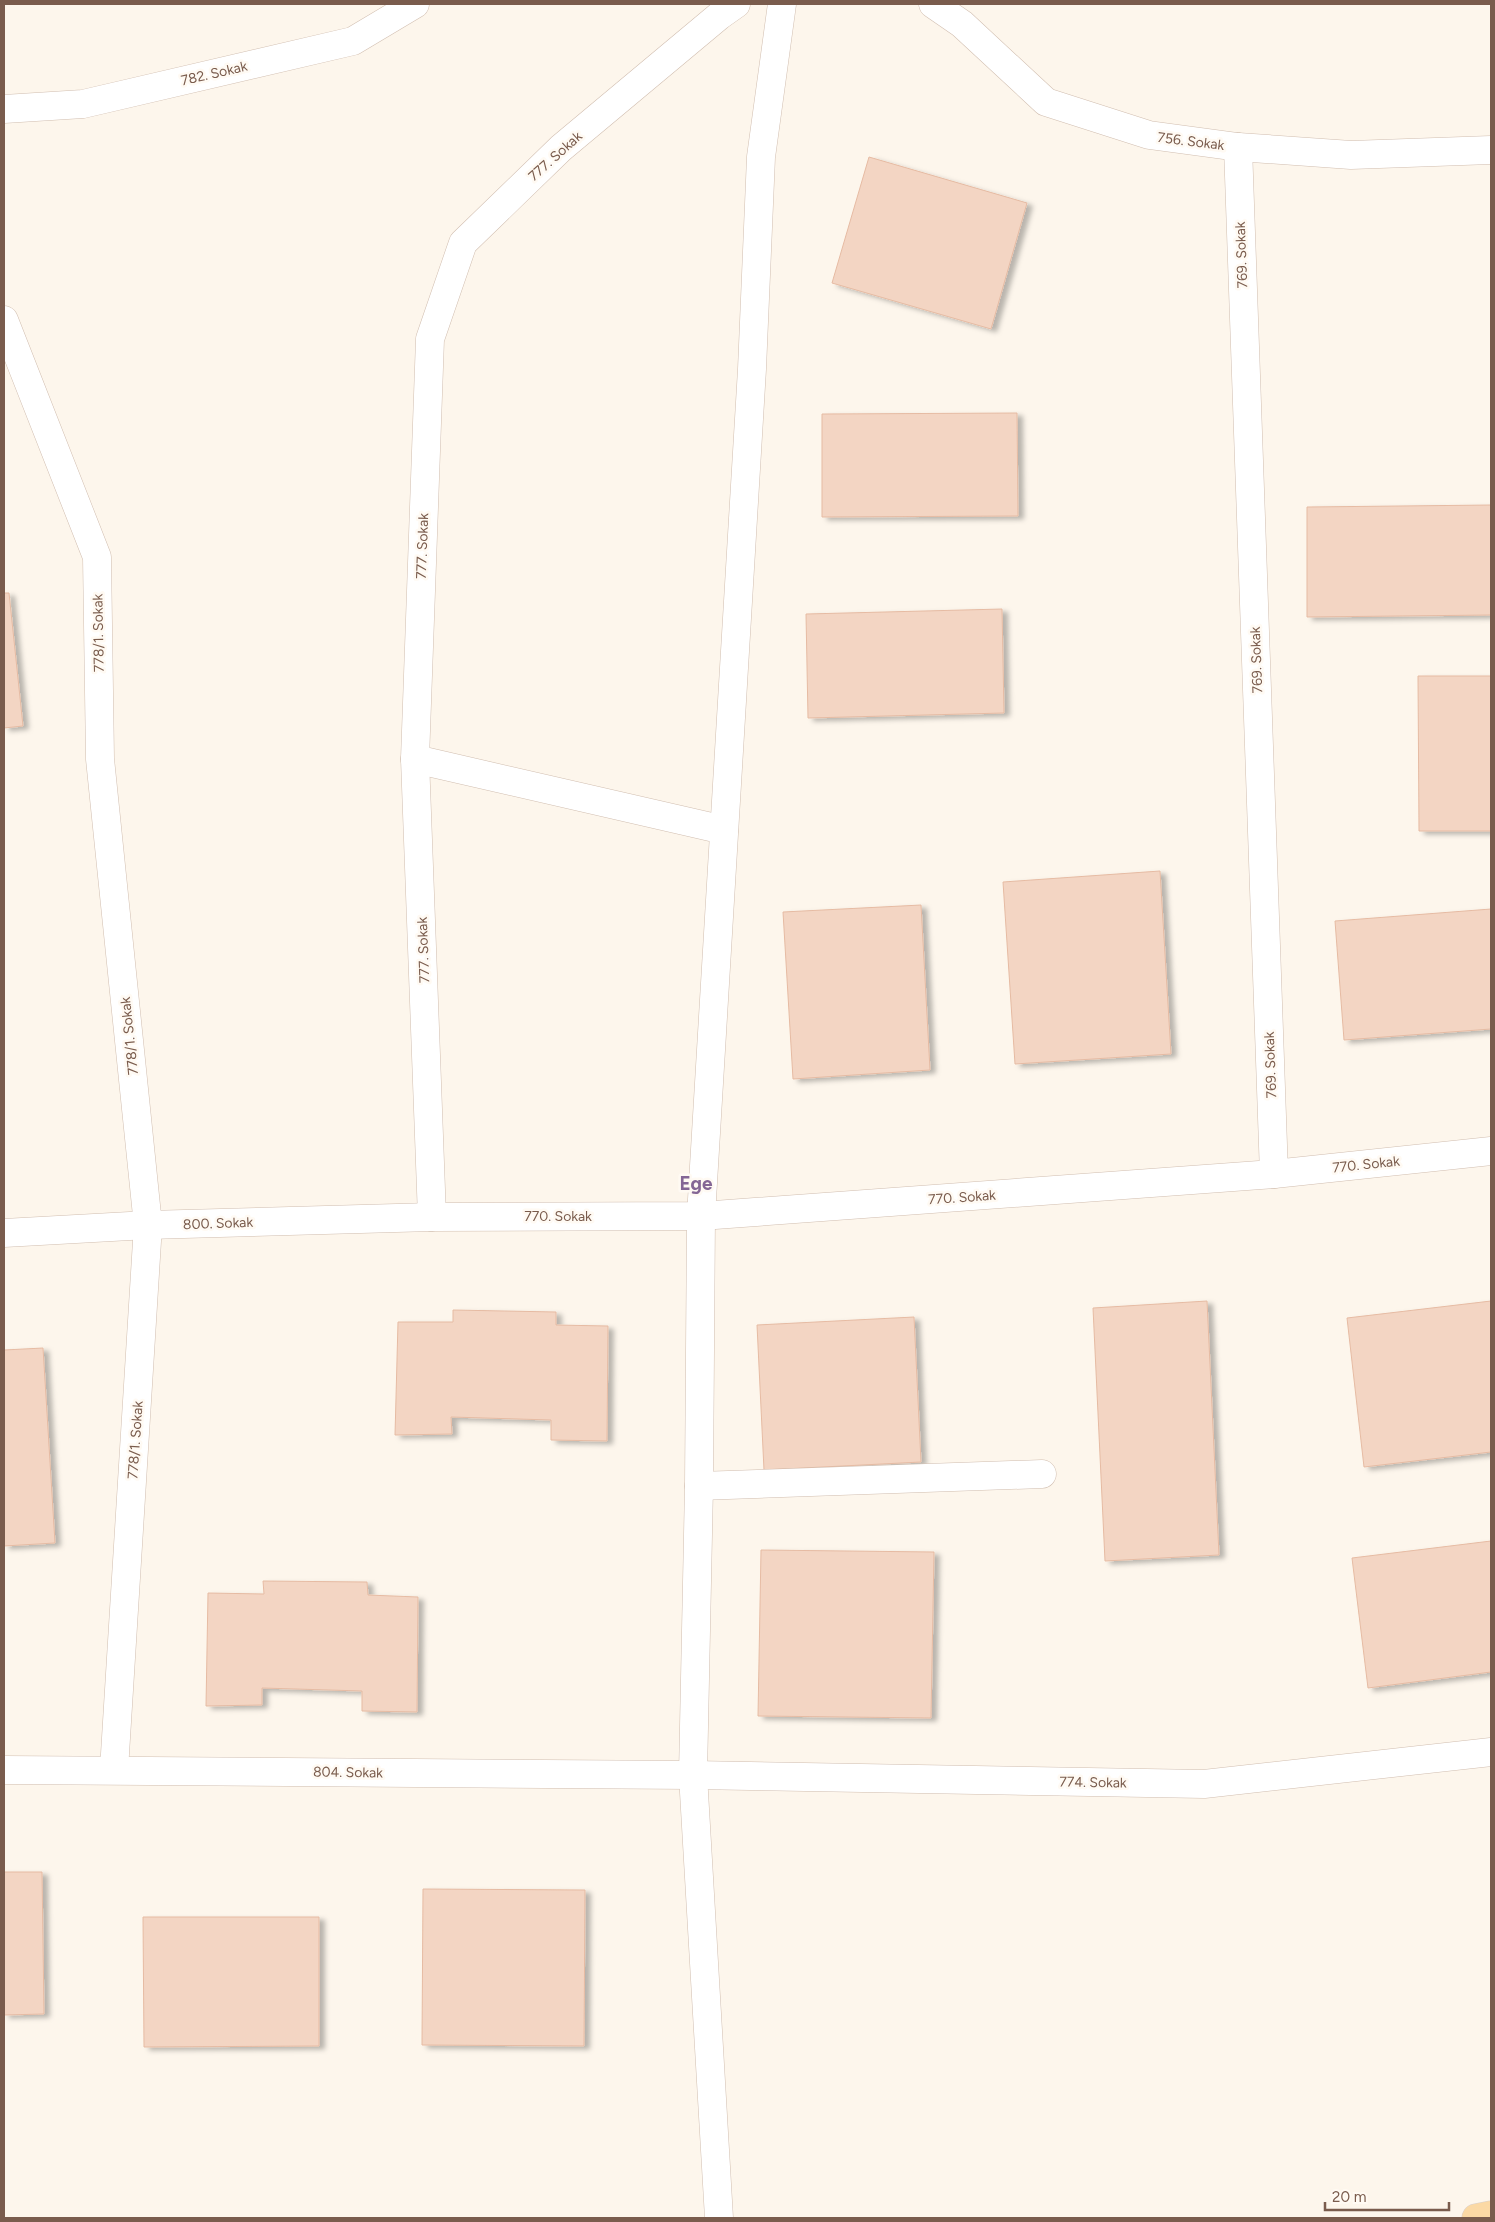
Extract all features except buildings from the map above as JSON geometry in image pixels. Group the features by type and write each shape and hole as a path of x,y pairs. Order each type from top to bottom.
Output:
{"main road":[{"path":"1476,2218 1491,2215"}],"street":[{"name":"782. Sokak","path":"4,109 83,104 353,41 414,4"},
{"name":"777. Sokak","path":"432,1217 415,759 430,338 463,243 561,148 719,16 736,4"},
{"path":"719,2218 693,1775 701,1216 752,369 761,157 782,4"},
{"name":"756. Sokak","path":"933,4 962,24 1046,102 1149,135 1238,147 1351,155 1491,150"},
{"name":"769. Sokak","path":"1238,147 1274,1174"},
{"name":"778/1. Sokak","path":"4,320 96,557 100,759 148,1225 114,1770"},
{"path":"415,759 724,830"},
{"name":"770. Sokak","path":"432,1217 701,1216 1274,1174 1491,1151"},
{"name":"800. Sokak","path":"4,1233 148,1225 432,1217"},
{"path":"698,1486 1042,1474"},
{"name":"774. Sokak","path":"693,1775 1204,1784 1491,1752"},
{"name":"804. Sokak","path":"4,1770 693,1775"}],"district":[{"name":"Ege","path":"696,1183"}]}
